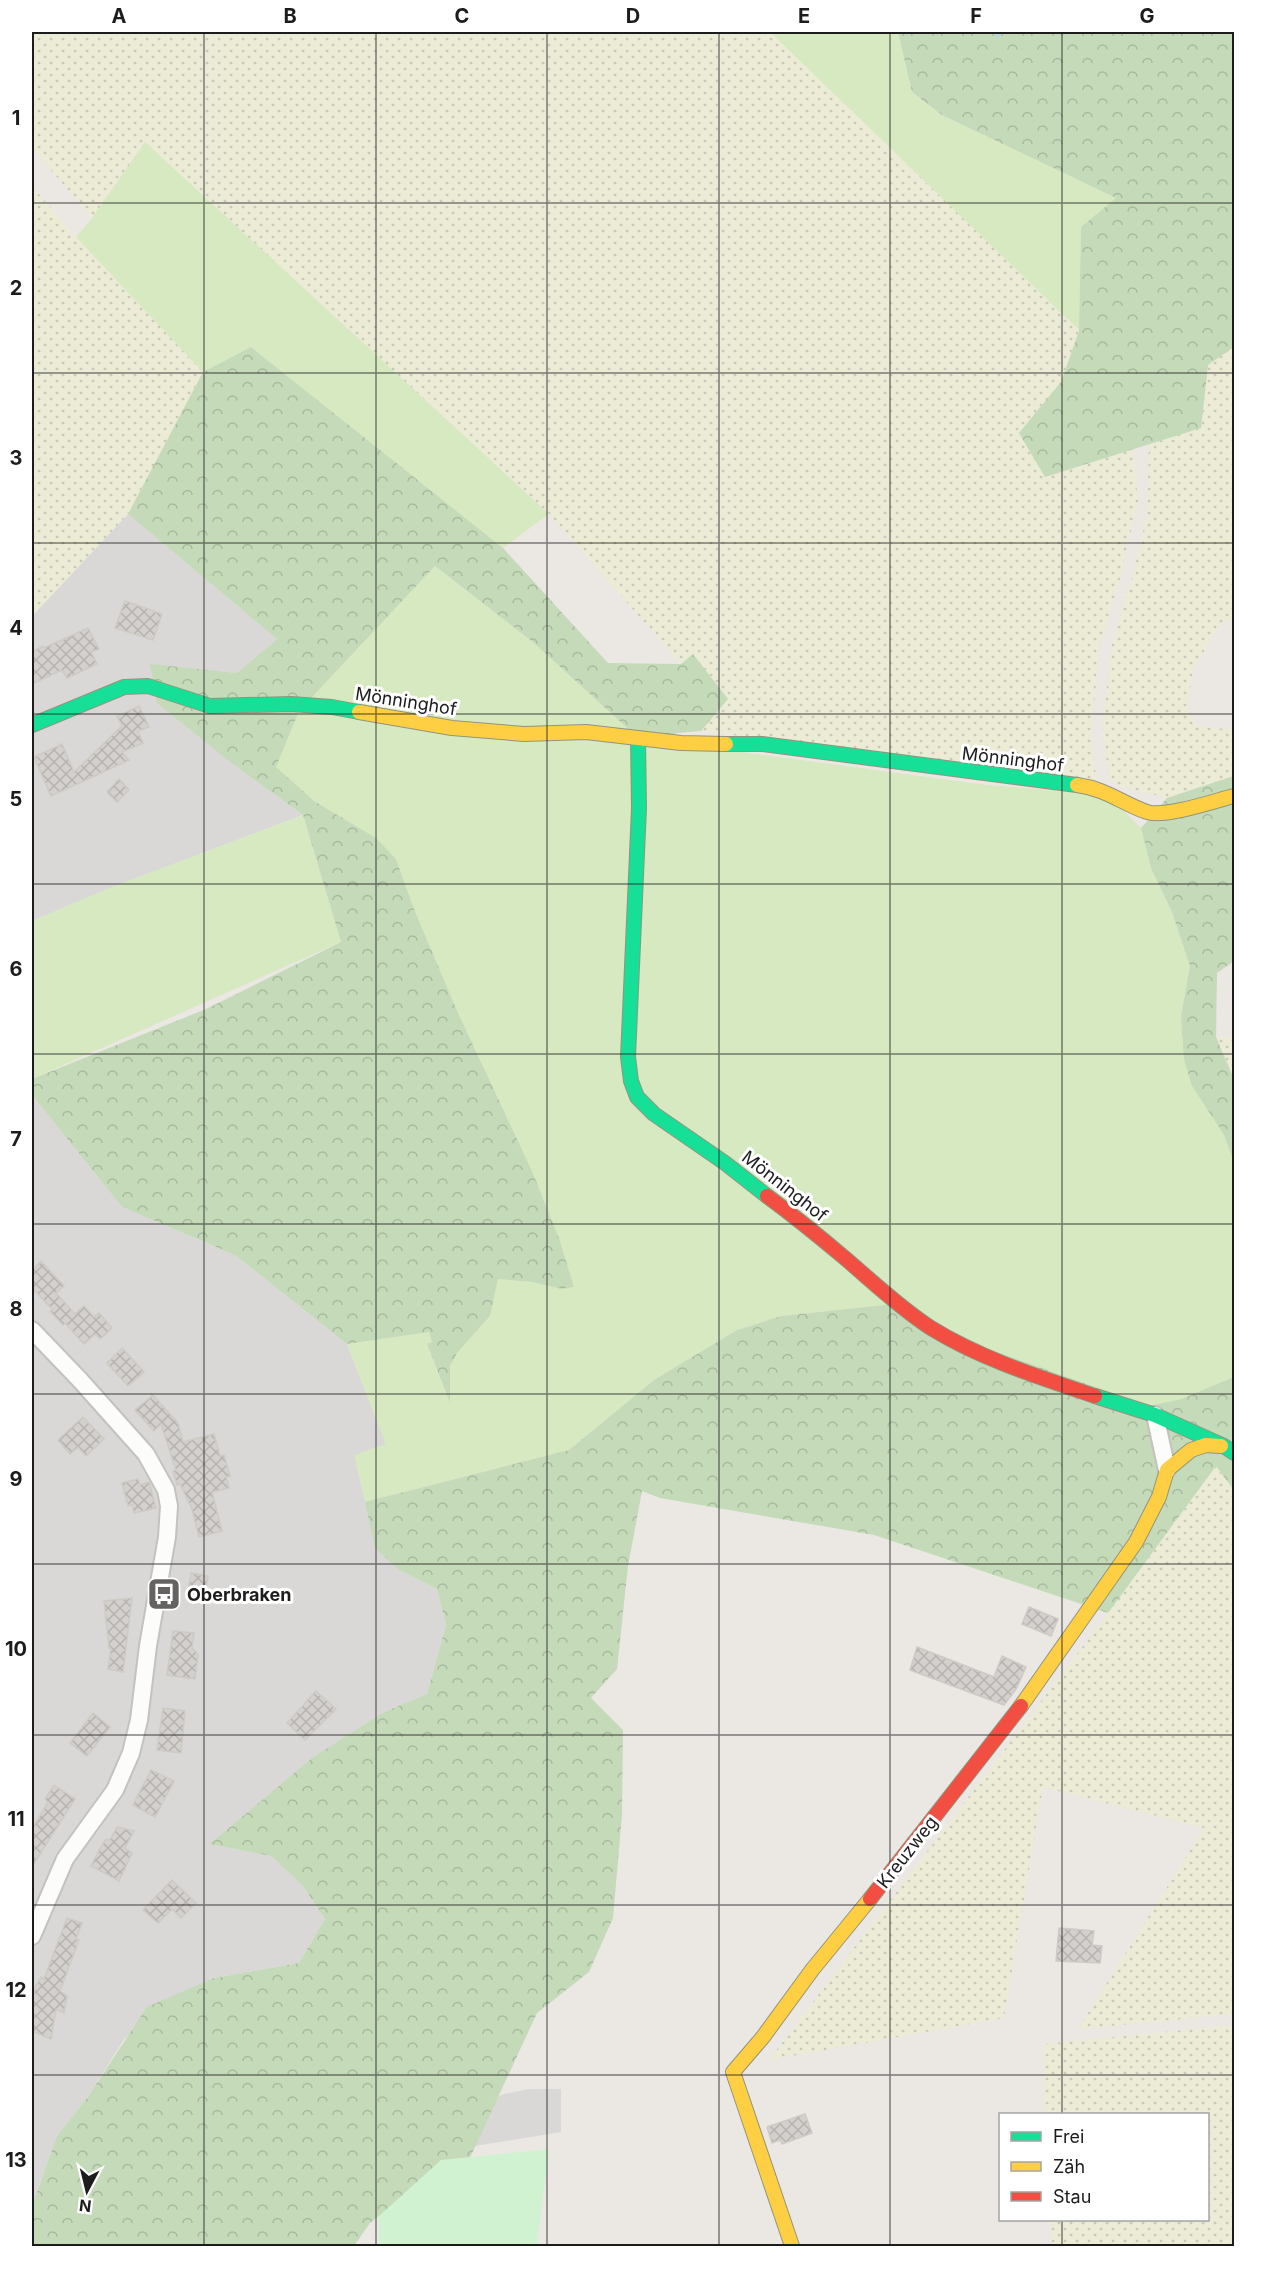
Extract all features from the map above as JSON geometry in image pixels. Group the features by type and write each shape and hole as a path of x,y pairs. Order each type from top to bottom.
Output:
{"street":[{"name":"Mönninghof","path":"32,725 124,687 148,686 210,706 291,704 332,707 452,728 524,734 586,732 681,742 762,744 1095,787 1149,813 1182,810 1234,796"},
{"name":"Mönninghof","path":"638,738 639,808 628,1057 631,1081 637,1097 654,1113 725,1163 824,1240 902,1306 948,1338 966,1348 1029,1374 1155,1415 1229,1450"},
{"path":"32,1330 146,1454 166,1490 169,1506 167,1537 132,1753 115,1790 65,1859 32,1936"},
{"name":"Kreuzweg","path":"792,2247 733,2072 1003,1732 1136,1542 1159,1497 1167,1470 1155,1415"},
{"path":"1167,1470 1191,1450 1206,1445 1229,1450"}],"shaded area":[{"path":"128,514 277,639 237,673 151,665 234,765 303,815 108,889 32,921 32,616"},
{"path":"32,1095 122,1207 235,1255 347,1344 386,1444 399,1570 437,1589 446,1625 427,1694 384,1712 254,1808 211,1844 271,1856 303,1886 325,1919 299,1963 214,1978 125,2038 87,2098 57,2136 32,2206"},
{"path":"529,2089 561,2089 561,2132 457,2149 487,2101 504,2094"}],"green space":[{"path":"32,32 770,32 1079,330 1061,382 1019,433 1045,477 1133,449 1138,501 1118,587 1099,648 1091,741 1097,782 701,731 728,699 693,654 681,664 549,514 145,143 92,218 32,148"},
{"path":"770,32 898,32 912,92 942,115 1116,198 1081,227 1079,330"},
{"path":"898,32 1234,32 1234,347 1208,365 1201,428 1045,477 1019,433 1061,382 1079,331 1081,227 1116,198 942,115 912,92"},
{"path":"145,142 549,514 503,548 251,347 203,372 76,237"},
{"path":"32,186 76,237 203,372 128,514 32,616"},
{"path":"251,347 503,548 608,663 681,664 693,654 728,699 701,731 677,733 648,747 534,643 435,566 299,711 276,767 314,801 376,838 396,859 414,909 458,1013 532,1171 559,1238 574,1287 562,1289 532,1282 498,1279 490,1316 457,1353 450,1366 450,1403 427,1344 432,1342 429,1332 347,1344 235,1255 122,1207 32,1095 32,1079 206,1009 341,942 303,815 234,765 157,703 150,664 237,673 277,639 128,514 203,372"},
{"path":"1234,347 1234,618 1220,625 1193,669 1187,711 1198,726 1234,730 1234,776 1167,798 1116,785 1109,776 1102,729 1112,642 1133,575 1147,514 1149,444 1201,428 1208,365"},
{"path":"435,566 534,643 648,747 742,752 987,785 1094,793 1111,798 1141,828 1151,868 1172,912 1190,966 1181,1016 1192,1086 1224,1135 1234,1163 1234,1377 1181,1399 1149,1406 996,1355 903,1303 781,1316 737,1330 654,1380 569,1450 365,1502 354,1455 386,1444 347,1344 429,1332 432,1342 427,1345 449,1401 450,1366 457,1353 490,1316 498,1279 532,1282 562,1289 574,1287 559,1238 532,1171 458,1013 414,909 396,859 363,830 314,801 275,768 299,711"},
{"path":"1234,776 1234,961 1217,973 1216,1037 1234,1079 1234,1163 1224,1135 1192,1086 1184,1059 1181,1016 1190,966 1172,912 1151,868 1141,828 1167,798"},
{"path":"303,815 341,942 32,1079 32,921 112,887"},
{"path":"1234,1036 1234,1079 1216,1037"},
{"path":"903,1303 952,1336 1149,1406 1181,1399 1234,1377 1234,1490 1216,1466 1108,1613 874,1535 660,1498 642,1491 628,1566 617,1669 591,1698 623,1730 622,1815 613,1918 589,1972 537,2013 469,2160 433,2174 370,2223 354,2246 32,2246 32,2206 57,2136 87,2098 147,2007 214,1978 299,1963 325,1919 303,1886 271,1856 210,1844 312,1758 384,1712 427,1694 446,1625 437,1589 399,1570 375,1548 365,1502 569,1450 654,1380 737,1330 781,1316"},
{"path":"1216,1466 1234,1490 1234,2014 1078,2029 1204,1828 1043,1787 1004,2018 769,2060 1108,1613"},
{"path":"1234,2025 1234,2246 1052,2246 1051,2221 1209,2221 1209,2113 1044,2113 1044,2044"},
{"path":"549,2149 537,2246 379,2246 379,2216 441,2160"}],"building":[{"path":"125,601 162,614 153,640 115,628"},
{"path":"88,628 99,649 91,652 97,664 67,678 62,670 32,684 32,652"},
{"path":"139,706 149,727 138,731 143,743 122,752 129,760 51,796 34,757 62,744 74,772 122,726 117,716"},
{"path":"119,779 129,790 117,802 107,792"},
{"path":"41,1261 64,1286 56,1293 75,1314 84,1306 94,1317 99,1313 112,1328 100,1339 95,1334 84,1344 65,1323 63,1325 50,1311 53,1310 32,1288 32,1271"},
{"path":"122,1348 144,1372 128,1386 107,1363"},
{"path":"151,1393 178,1423 183,1442 214,1434 220,1456 224,1455 230,1476 226,1477 229,1488 212,1492 222,1531 199,1537 192,1509 180,1484 177,1485 173,1471 176,1470 161,1424 154,1431 135,1410 152,1396"},
{"path":"83,1417 104,1439 86,1456 78,1447 70,1454 58,1440"},
{"path":"138,1479 140,1485 149,1482 156,1508 134,1513 132,1505 128,1506 122,1483"},
{"path":"191,1573 208,1576 204,1601 187,1598"},
{"path":"132,1598 123,1672 108,1669 111,1648 109,1648 104,1601"},
{"path":"1029,1607 1058,1619 1051,1636 1022,1624"},
{"path":"173,1631 194,1633 192,1648 198,1654 195,1679 167,1675"},
{"path":"917,1647 994,1677 1002,1656 1026,1667 1016,1689 1004,1705 910,1670"},
{"path":"316,1691 336,1709 305,1740 287,1723"},
{"path":"163,1708 185,1711 181,1753 157,1750"},
{"path":"93,1713 110,1727 87,1756 70,1743"},
{"path":"151,1770 174,1781 155,1817 133,1805"},
{"path":"54,1785 75,1799 32,1867 32,1829 48,1802 45,1799"},
{"path":"117,1827 134,1831 125,1848 132,1853 119,1881 91,1866 106,1839 110,1840"},
{"path":"172,1880 196,1903 181,1918 172,1909 158,1923 143,1910"},
{"path":"67,1918 82,1923 76,1939 79,1940 60,1991 67,1996 64,2013 56,2009 51,2039 32,2031 32,2009 35,1987 41,1977 44,1979"},
{"path":"1059,1928 1094,1931 1092,1945 1102,1946 1100,1963 1056,1961"},
{"path":"805,2114 812,2133 782,2144 780,2140 772,2143 767,2127"}],"traffic: fast":[{"path":"32,725 124,687 148,686 210,706 291,704 332,707 359,712"},
{"path":"638,738 639,808 628,1057 631,1081 637,1097 654,1114 725,1163 767,1196"},
{"path":"726,744 762,744 1077,785"},
{"path":"1095,1396 1155,1415 1224,1446 1234,1453"}],"traffic: slow":[{"path":"359,712 452,728 524,734 586,732 681,743 726,744"},
{"path":"1077,785 1097,790 1147,812 1155,813 1177,811 1234,796"},
{"path":"1021,1706 1136,1542 1159,1497 1167,1470 1191,1450 1206,1445 1221,1446"},
{"path":"792,2246 733,2072 870,1899"}],"traffic: jam":[{"path":"767,1196 931,1328 990,1358 1095,1396"},
{"path":"870,1899 1021,1706"}],"place":[{"name":"Oberbraken","path":"164,1594"}]}
